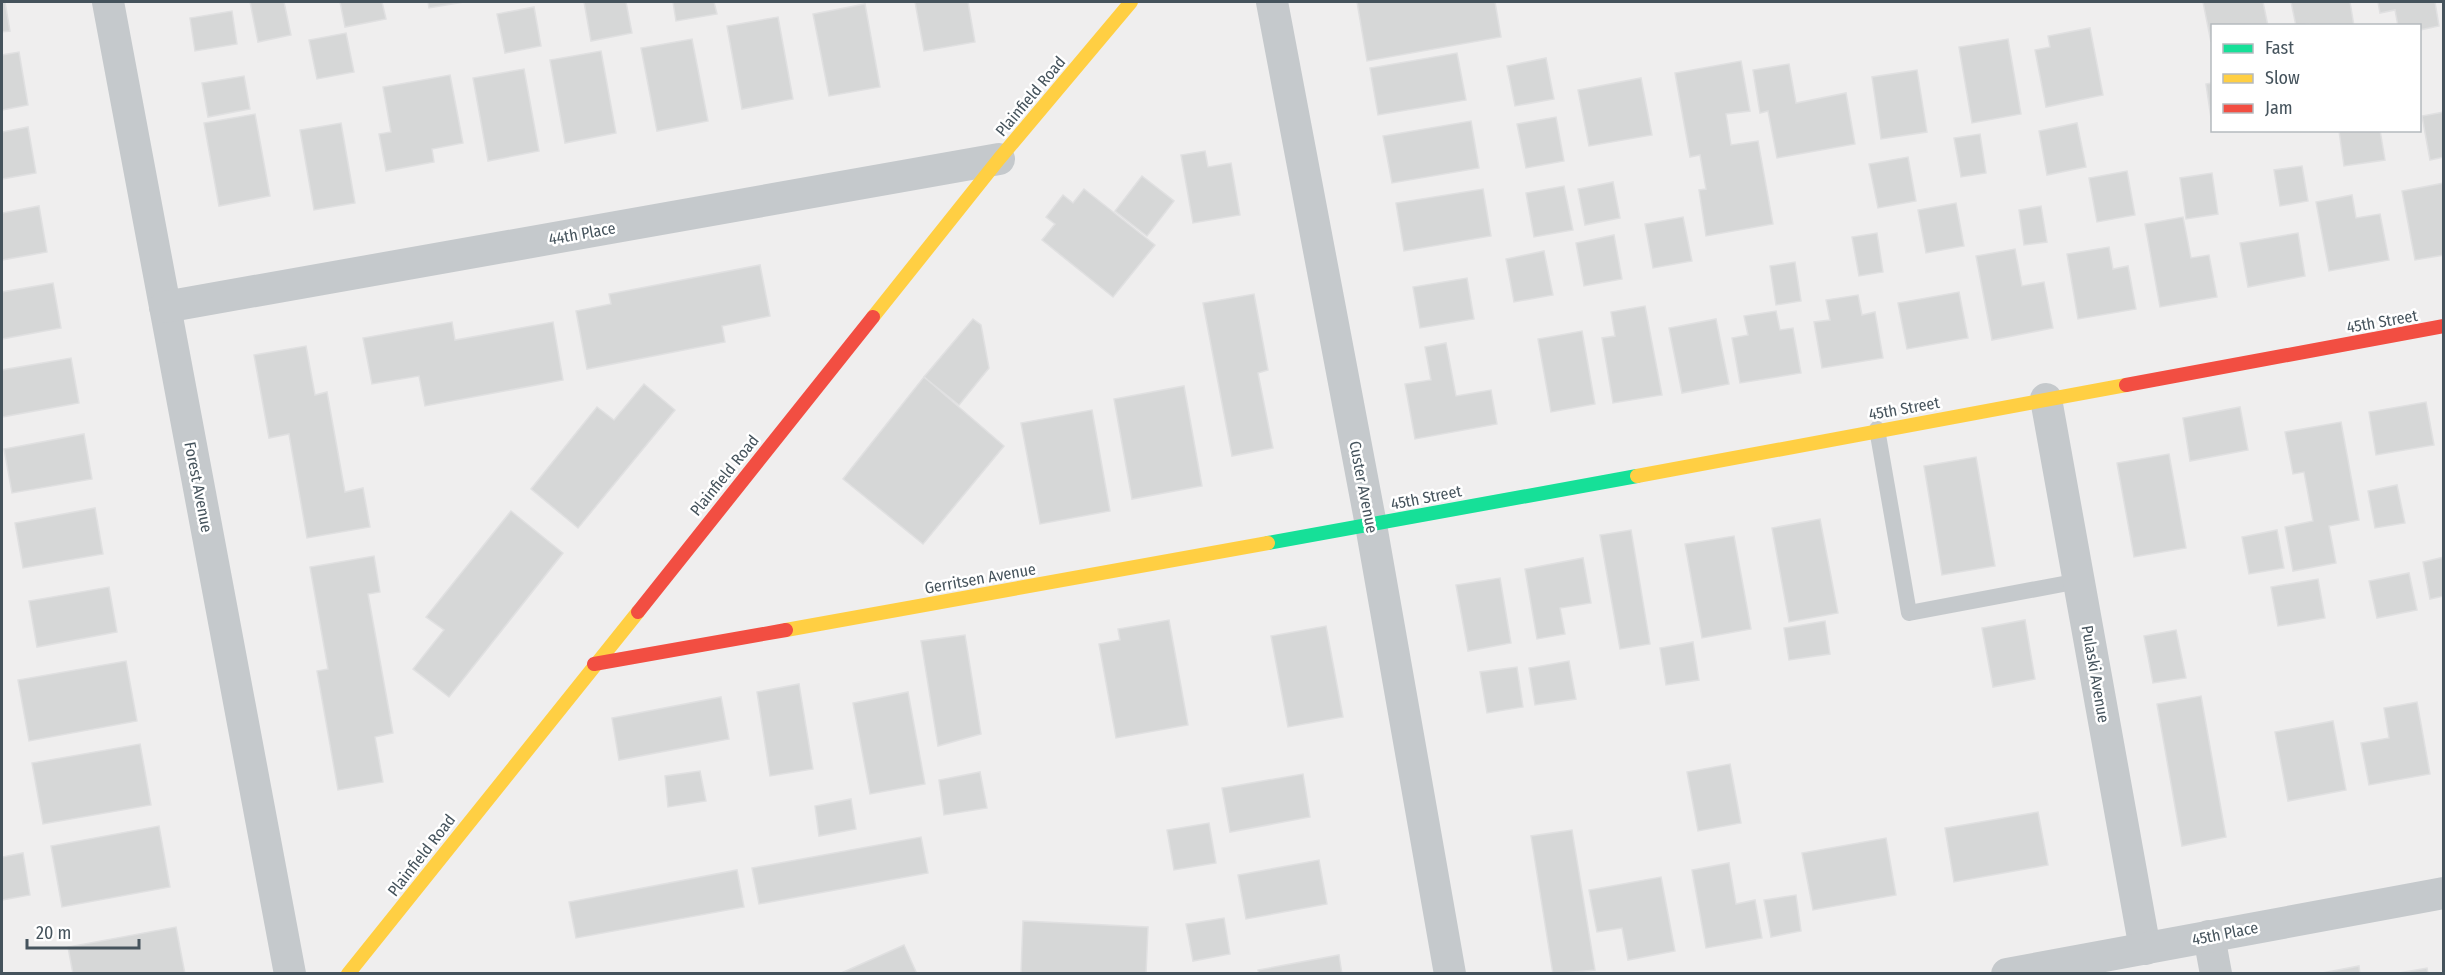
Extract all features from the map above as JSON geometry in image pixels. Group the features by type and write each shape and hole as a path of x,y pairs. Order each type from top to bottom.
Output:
{"street":[{"name":"Forest Avenue","path":"108,2 290,974"},
{"name":"Plainfield Road","path":"348,974 594,663 999,159 1131,2"},
{"name":"Custer Avenue","path":"1272,2 1371,525 1450,974"},
{"name":"44th Place","path":"165,307 999,159"},
{"name":"45th Street","path":"1371,525 1877,429 2444,326"},
{"name":"Pulaski Avenue","path":"2046,399 2145,949"},
{"name":"Gerritsen Avenue","path":"594,663 1371,525"},
{"name":"45th Place","path":"2007,974 2444,893"},
{"path":"2209,936 2216,974"}],"lane":[{"path":"1877,429 1909,613 2079,581"}],"building":[{"path":"2,2 5,2 10,31 2,32"},
{"path":"250,2 284,2 291,35 258,42"},
{"path":"340,2 382,2 386,19 345,27"},
{"path":"428,2 464,2 429,8"},
{"path":"584,2 626,2 632,33 591,41"},
{"path":"673,2 714,2 717,14 676,21"},
{"path":"915,2 968,2 975,42 924,51"},
{"path":"1357,2 1495,2 1501,37 1367,61"},
{"path":"2203,2 2263,2 2268,24 2211,24 2211,42"},
{"path":"2291,2 2350,2 2354,24 2296,24"},
{"path":"2378,2 2435,2 2439,26 2421,30 2421,24 2398,24 2395,10 2380,13"},
{"path":"865,4 880,87 829,96 813,14"},
{"path":"534,7 541,46 505,53 497,14"},
{"path":"232,11 237,44 195,51 190,18"},
{"path":"778,17 793,99 742,109 727,26"},
{"path":"2090,28 2103,95 2046,107 2035,50 2050,47 2048,36"},
{"path":"346,33 354,72 317,79 309,40"},
{"path":"692,39 708,121 657,131 641,48"},
{"path":"2008,39 2021,114 1972,123 1959,47"},
{"path":"601,51 616,133 565,143 550,60"},
{"path":"19,52 28,105 2,110 2,55"},
{"path":"1457,53 1466,100 1378,115 1370,68"},
{"path":"1546,58 1554,99 1515,106 1507,66"},
{"path":"1741,61 1750,111 1726,114 1731,145 1758,141 1773,224 1706,236 1699,190 1706,189 1700,155 1690,157 1675,73"},
{"path":"1789,64 1796,103 1846,93 1855,144 1777,158 1768,111 1760,113 1753,70"},
{"path":"524,69 539,151 488,161 473,78"},
{"path":"1917,70 1927,132 1881,139 1872,77"},
{"path":"450,75 463,143 432,149 434,162 386,171 379,134 391,132 383,87"},
{"path":"244,76 250,109 208,117 202,83"},
{"path":"1641,78 1652,135 1589,146 1578,90"},
{"path":"2211,83 2211,118 2206,84"},
{"path":"2444,112 2444,157 2430,160 2422,116"},
{"path":"255,114 270,196 219,206 204,123"},
{"path":"1556,117 1564,161 1526,168 1517,124"},
{"path":"1471,121 1479,168 1392,183 1383,136"},
{"path":"341,123 355,203 314,210 300,130"},
{"path":"2077,123 2086,167 2047,175 2039,131"},
{"path":"28,127 36,173 2,179 2,132"},
{"path":"2339,132 2380,132 2385,160 2344,166"},
{"path":"1980,134 1986,173 1961,177 1954,138"},
{"path":"1205,151 1208,167 1231,163 1240,215 1193,223 1181,155"},
{"path":"1908,157 1916,201 1878,208 1869,164"},
{"path":"2302,166 2308,201 2280,206 2274,170"},
{"path":"2127,171 2135,215 2097,222 2089,178"},
{"path":"2212,173 2218,214 2186,219 2180,178"},
{"path":"1142,176 1174,201 1147,236 1115,211"},
{"path":"1613,182 1620,218 1585,225 1578,189"},
{"path":"2444,183 2444,255 2415,260 2402,191"},
{"path":"1564,186 1573,230 1534,237 1526,193"},
{"path":"1084,189 1155,245 1113,297 1042,240 1055,224 1046,217 1063,195 1073,203"},
{"path":"1483,189 1491,236 1404,251 1396,203"},
{"path":"2352,195 2356,218 2380,214 2389,260 2329,271 2316,202"},
{"path":"1956,203 1964,246 1926,253 1918,210"},
{"path":"39,206 47,252 2,260 2,213"},
{"path":"2041,206 2047,242 2024,245 2019,210"},
{"path":"1683,217 1692,261 1653,268 1645,224"},
{"path":"2183,217 2191,258 2209,255 2217,297 2160,307 2145,224"},
{"path":"1877,233 1883,272 1859,276 1852,237"},
{"path":"2298,233 2305,276 2248,287 2240,243"},
{"path":"1614,235 1622,279 1584,286 1576,243"},
{"path":"2109,247 2113,269 2128,266 2136,309 2078,319 2067,254"},
{"path":"2015,249 2022,286 2044,282 2053,328 1992,340 1976,256"},
{"path":"1544,251 1553,295 1514,302 1506,259"},
{"path":"1795,262 1801,301 1776,305 1770,266"},
{"path":"760,265 770,316 722,326 725,342 587,369 576,311 611,304 609,294"},
{"path":"1467,278 1474,319 1420,328 1413,287"},
{"path":"53,283 61,328 2,339 2,292"},
{"path":"1959,292 1968,338 1907,349 1898,303"},
{"path":"1254,294 1268,370 1258,373 1273,448 1232,456 1203,303"},
{"path":"1858,295 1862,315 1875,312 1883,358 1822,368 1814,322 1830,320 1826,300"},
{"path":"1645,306 1662,395 1613,403 1602,338 1615,336 1611,312"},
{"path":"1776,311 1780,330 1793,328 1801,373 1740,383 1732,338 1748,335 1744,316"},
{"path":"973,319 981,325 989,368 959,405 924,377"},
{"path":"1716,319 1729,384 1682,393 1669,328"},
{"path":"452,322 455,340 553,322 563,380 425,406 419,376 372,384 363,338"},
{"path":"1582,331 1595,404 1551,412 1538,339"},
{"path":"1446,343 1456,396 1491,390 1497,424 1415,439 1405,384 1431,380 1425,347"},
{"path":"306,346 315,395 327,392 345,492 363,488 370,527 307,538 289,434 269,438 254,355"},
{"path":"71,358 79,403 2,417 2,370"},
{"path":"924,377 1004,446 923,544 843,479"},
{"path":"644,384 675,410 578,528 531,489 597,407 614,420"},
{"path":"1184,386 1202,486 1132,499 1114,399"},
{"path":"2426,402 2434,445 2376,455 2369,412"},
{"path":"2240,407 2248,450 2190,461 2183,418"},
{"path":"1092,410 1110,511 1040,524 1021,423"},
{"path":"2341,422 2359,520 2329,526 2336,563 2293,571 2285,527 2313,521 2304,472 2293,474 2285,432"},
{"path":"84,434 92,479 12,493 4,449"},
{"path":"2169,454 2186,548 2134,557 2117,463"},
{"path":"1976,457 1995,566 1942,575 1924,466"},
{"path":"2397,485 2405,523 2375,528 2368,491"},
{"path":"95,508 103,554 23,568 15,523"},
{"path":"511,511 563,553 449,697 413,669 444,630 426,617"},
{"path":"1820,519 1838,613 1789,622 1772,528"},
{"path":"1631,530 1650,644 1620,649 1600,535"},
{"path":"2277,530 2284,568 2249,574 2242,537"},
{"path":"1734,536 1751,629 1702,638 1685,544"},
{"path":"374,556 380,592 368,594 393,733 375,737 383,782 338,790 317,671 328,669 310,567"},
{"path":"2444,557 2444,596 2430,599 2423,562"},
{"path":"1583,558 1591,603 1560,608 1565,634 1537,639 1525,569"},
{"path":"2409,573 2417,610 2377,618 2369,581"},
{"path":"1500,578 1511,643 1468,651 1456,585"},
{"path":"2318,579 2325,618 2278,626 2271,587"},
{"path":"109,587 117,632 37,647 29,601"},
{"path":"1169,620 1188,725 1116,738 1099,644 1120,640 1118,629"},
{"path":"2025,620 2035,679 1993,687 1982,628"},
{"path":"1825,621 1830,654 1789,660 1784,628"},
{"path":"1326,626 1343,717 1288,727 1271,636"},
{"path":"2176,630 2186,678 2153,683 2144,636"},
{"path":"965,635 981,734 938,746 921,641"},
{"path":"1693,642 1699,680 1666,685 1660,648"},
{"path":"126,661 137,721 29,741 18,680"},
{"path":"1569,661 1576,699 1535,705 1529,668"},
{"path":"1517,667 1523,707 1487,713 1480,672"},
{"path":"799,684 813,769 770,776 757,692"},
{"path":"908,692 925,784 870,794 853,703"},
{"path":"2201,696 2226,837 2182,846 2157,704"},
{"path":"721,697 729,739 619,760 612,718"},
{"path":"2417,702 2430,774 2369,785 2361,743 2389,738 2384,708"},
{"path":"2333,721 2346,790 2288,801 2275,732"},
{"path":"140,744 151,805 43,824 32,763"},
{"path":"1730,764 1741,823 1698,831 1687,772"},
{"path":"700,771 706,801 668,807 665,776"},
{"path":"980,772 987,808 944,815 939,780"},
{"path":"1303,774 1310,817 1230,832 1222,788"},
{"path":"851,799 856,829 819,836 815,806"},
{"path":"2038,812 2048,865 1954,882 1945,828"},
{"path":"1209,823 1216,863 1174,870 1167,830"},
{"path":"159,826 170,887 62,907 51,846"},
{"path":"1572,830 1595,970 1553,974 1531,836"},
{"path":"921,837 928,873 759,904 752,868"},
{"path":"1886,838 1896,895 1813,910 1802,853"},
{"path":"23,853 30,895 2,900 2,857"},
{"path":"1319,860 1327,904 1246,919 1238,875"},
{"path":"1729,863 1736,904 1755,900 1762,938 1706,948 1692,870"},
{"path":"737,870 744,907 576,938 569,902"},
{"path":"1661,877 1675,951 1628,960 1622,928 1597,932 1589,890"},
{"path":"1796,895 1801,931 1771,937 1764,900"},
{"path":"1224,918 1230,954 1193,961 1186,924"},
{"path":"1023,921 1148,927 1146,974 1021,974"},
{"path":"176,927 185,974 73,974 68,947"},
{"path":"904,945 917,974 839,974"},
{"path":"1339,955 1342,974 1259,974 1258,970"},
{"path":"2359,966 2360,974 2317,974"},
{"path":"2427,968 2428,974 2393,974"}],"traffic: fast":[{"path":"1268,543 1637,476"}],"traffic: slow":[{"path":"873,317 999,159 1131,2"},
{"path":"1637,476 2126,385"},
{"path":"786,630 1268,543"},
{"path":"348,974 638,612"}],"traffic: jam":[{"path":"638,612 873,317"},
{"path":"2126,385 2444,326"},
{"path":"594,664 786,630"}]}
